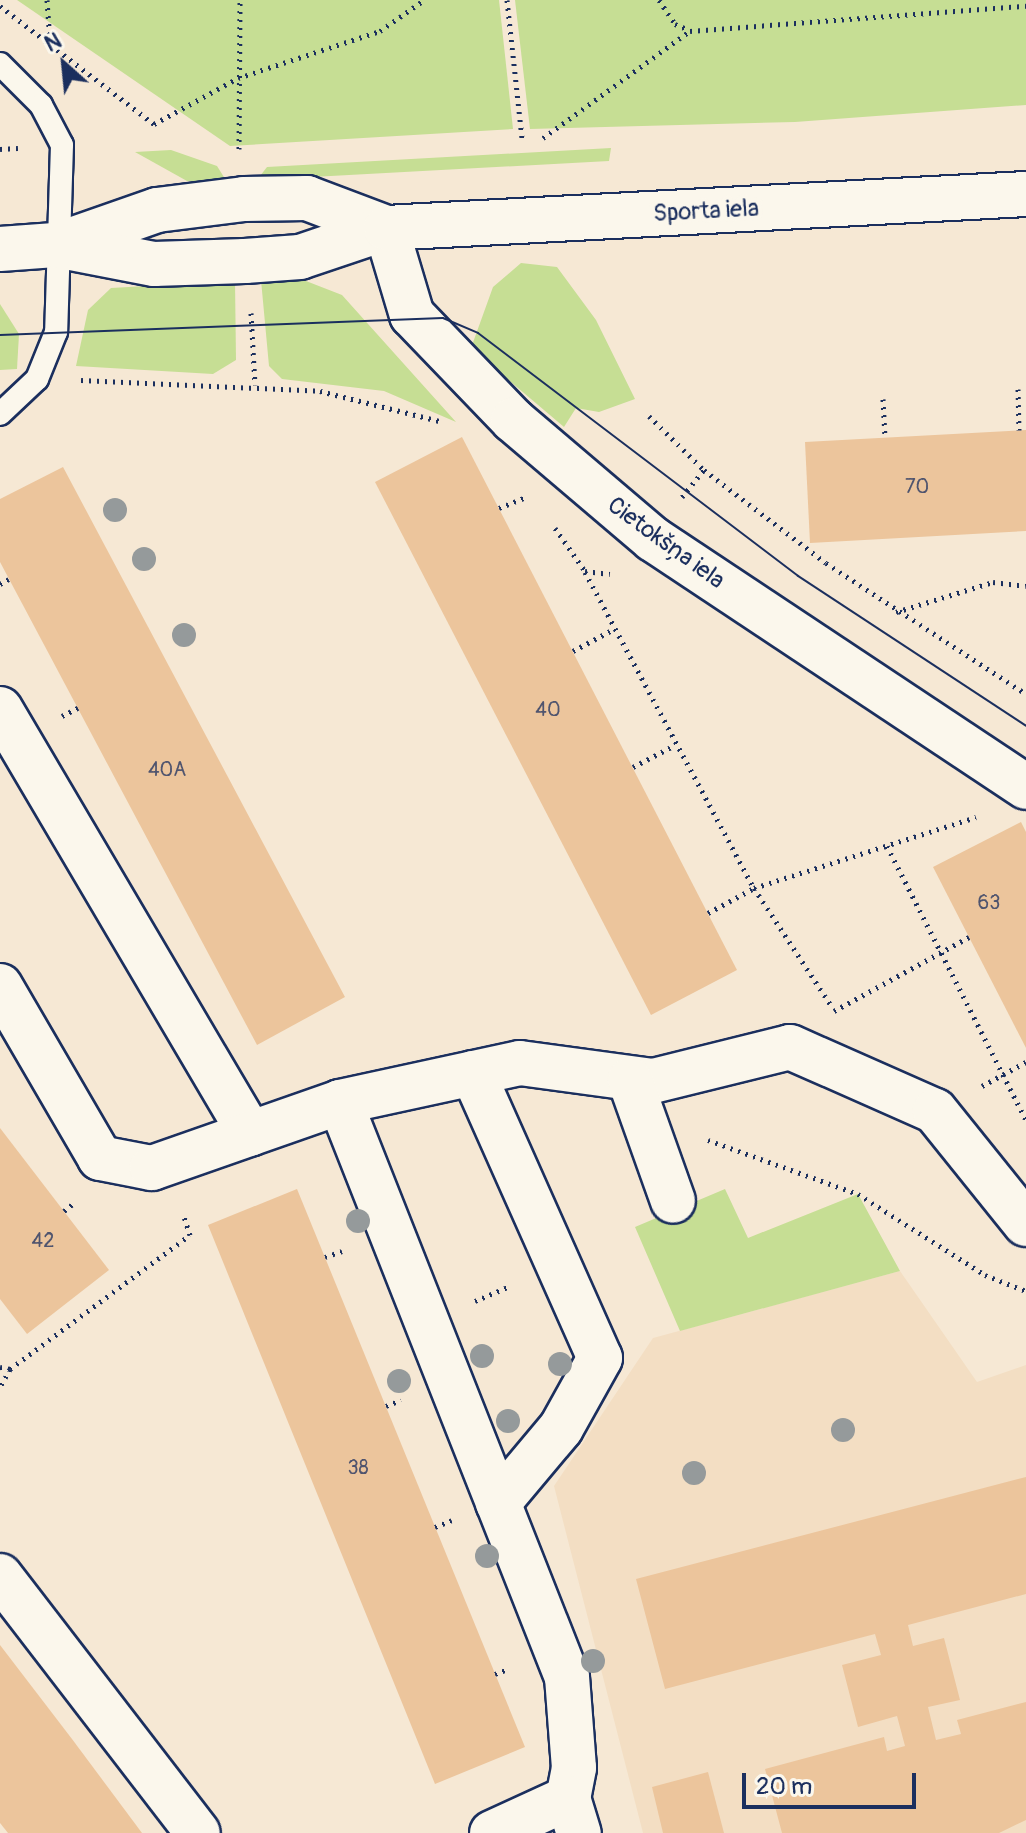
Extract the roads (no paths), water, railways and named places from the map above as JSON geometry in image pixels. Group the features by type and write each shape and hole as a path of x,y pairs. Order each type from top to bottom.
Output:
{"street":[{"name":"Sporta iela","path":"386,228 1026,194"},
{"path":"0,249 55,245 157,210 244,199 307,198 386,228"},
{"path":"55,245 154,264 245,261 300,257 386,228"},
{"name":"Cietokšņa iela","path":"386,228 412,315 444,356 513,420 653,539 1026,787"},
{"path":"0,709 250,1134"},
{"path":"0,986 100,1158 152,1168 340,1102 520,1063 633,1091 653,1081 790,1047 935,1111 1026,1224"},
{"path":"473,1073 600,1358 561,1428 498,1503"},
{"path":"633,1091 673,1201"},
{"path":"340,1102 567,1677 574,1768 573,1816 492,1833"},
{"path":"0,1576 198,1833"}],"lane":[{"path":"0,64 41,105 62,145 55,245 56,332 37,379 0,414"}],"tram line":[{"path":"0,335 443,318 478,333 798,576 1026,726"}]}
